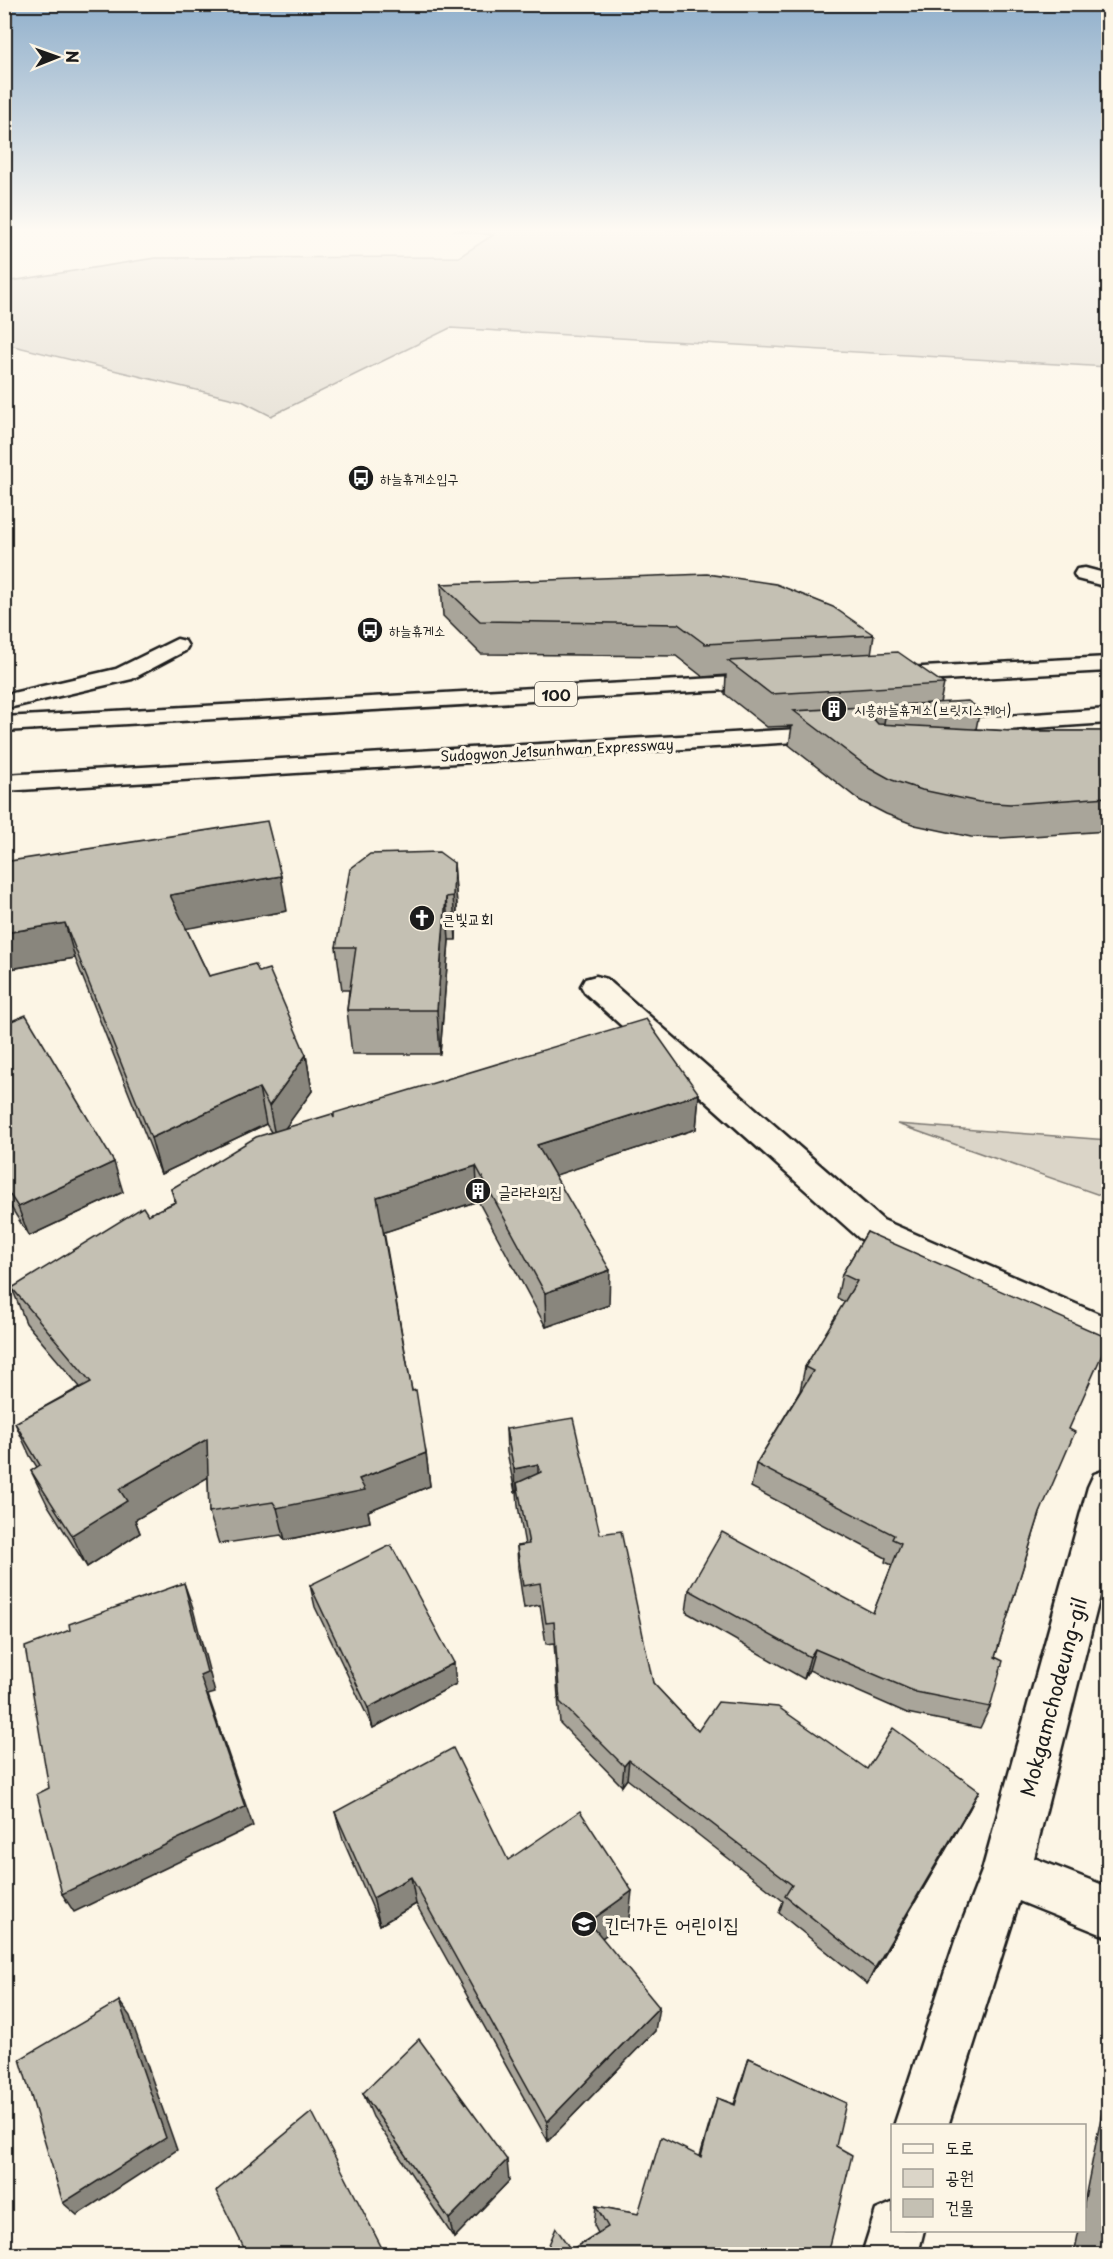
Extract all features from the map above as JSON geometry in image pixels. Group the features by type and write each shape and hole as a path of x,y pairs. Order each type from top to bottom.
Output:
{"main road":[{"path":"1085,574 1108,581"},
{"path":"4,702 124,674 177,646"},
{"path":"859,678 1108,664"},
{"name":"100","path":"4,724 788,682"},
{"path":"907,729 1108,716"},
{"name":"Sudogwon Je1sunhwan Expressway","path":"16,782 672,744 854,741"},
{"path":"596,986 870,1229 1108,1334"},
{"name":"Mokgamchodeung-gil","path":"922,2124 977,1949 1006,1871 1108,1487"},
{"path":"1006,1871 1108,1912"},
{"path":"891,2254 896,2232"}],"green space":[{"path":"5,335 435,335 271,416 242,401 5,344"},
{"path":"575,335 1108,335 1108,367"},
{"path":"897,1124 1108,1140 1108,1198"}],"building":[{"path":"707,574 776,584 833,607 874,635 705,644 678,624 480,621 441,584"},
{"path":"898,652 944,684 771,694 728,661"},
{"path":"968,701 980,709 887,706 877,709 871,716 878,724 1011,731 1108,731 1108,797 1010,804 979,802 922,790 892,780 865,765 794,711"},
{"path":"267,821 281,876 170,895 209,976 255,964 259,972 269,969 306,1055 269,1106 259,1088 151,1138 65,923 4,933 4,862"},
{"path":"439,852 454,863 453,896 446,897 437,1010 347,1010 356,947 336,947 350,869 370,854"},
{"path":"26,1015 114,1162 18,1207 4,1186 4,1024"},
{"path":"646,1019 699,1094 537,1145 610,1270 545,1293 476,1166 377,1197 412,1391 416,1390 426,1453 359,1479 365,1490 277,1508 273,1502 209,1512 207,1439 119,1489 127,1501 72,1535 31,1471 40,1465 15,1423 91,1382 12,1288 143,1207 148,1215 176,1202 171,1189 256,1137 332,1114 334,1118 334,1113"},
{"path":"867,1232 1108,1338 1069,1429 1075,1432 1040,1513 995,1657 1003,1661 990,1707 916,1692 815,1649 810,1657 689,1590 722,1532 873,1613 901,1543 892,1539 894,1535 756,1464 813,1371 805,1367 857,1281 842,1274"},
{"path":"573,1418 600,1534 621,1531 653,1683 698,1731 718,1702 778,1707 867,1769 893,1728 979,1791 875,1968 785,1896 792,1885 629,1760 624,1766 560,1702 554,1622 546,1623 540,1583 523,1586 517,1546 529,1544 517,1483 541,1472 538,1464 514,1469 506,1429"},
{"path":"391,1545 454,1663 368,1708 310,1585"},
{"path":"184,1583 207,1672 200,1675 245,1807 62,1894 37,1794 49,1788 25,1647 70,1630 69,1624"},
{"path":"453,1748 508,1860 580,1811 632,1891 589,1922 659,2007 547,2122 411,1877 373,1898 335,1812"},
{"path":"119,2001 166,2138 63,2203 20,2059"},
{"path":"419,2039 507,2160 449,2219 363,2093"},
{"path":"749,2058 846,2103 836,2146 852,2155 828,2254 545,2254 556,2228 571,2250 608,2227 596,2206 638,2214 661,2137 701,2157 717,2098 735,2105"},
{"path":"312,2112 385,2254 237,2254 244,2248 216,2191"}],"place":[{"name":"하늘휴게소입구","path":"361,478"},
{"name":"하늘휴게소","path":"370,630"},
{"name":"시흥하늘휴게소(브릿지스퀘어)","path":"834,709"},
{"name":"큰빛교회","path":"422,918"},
{"name":"글라라의집","path":"478,1191"},
{"name":"킨더가든 어린이집","path":"584,1924"}]}
